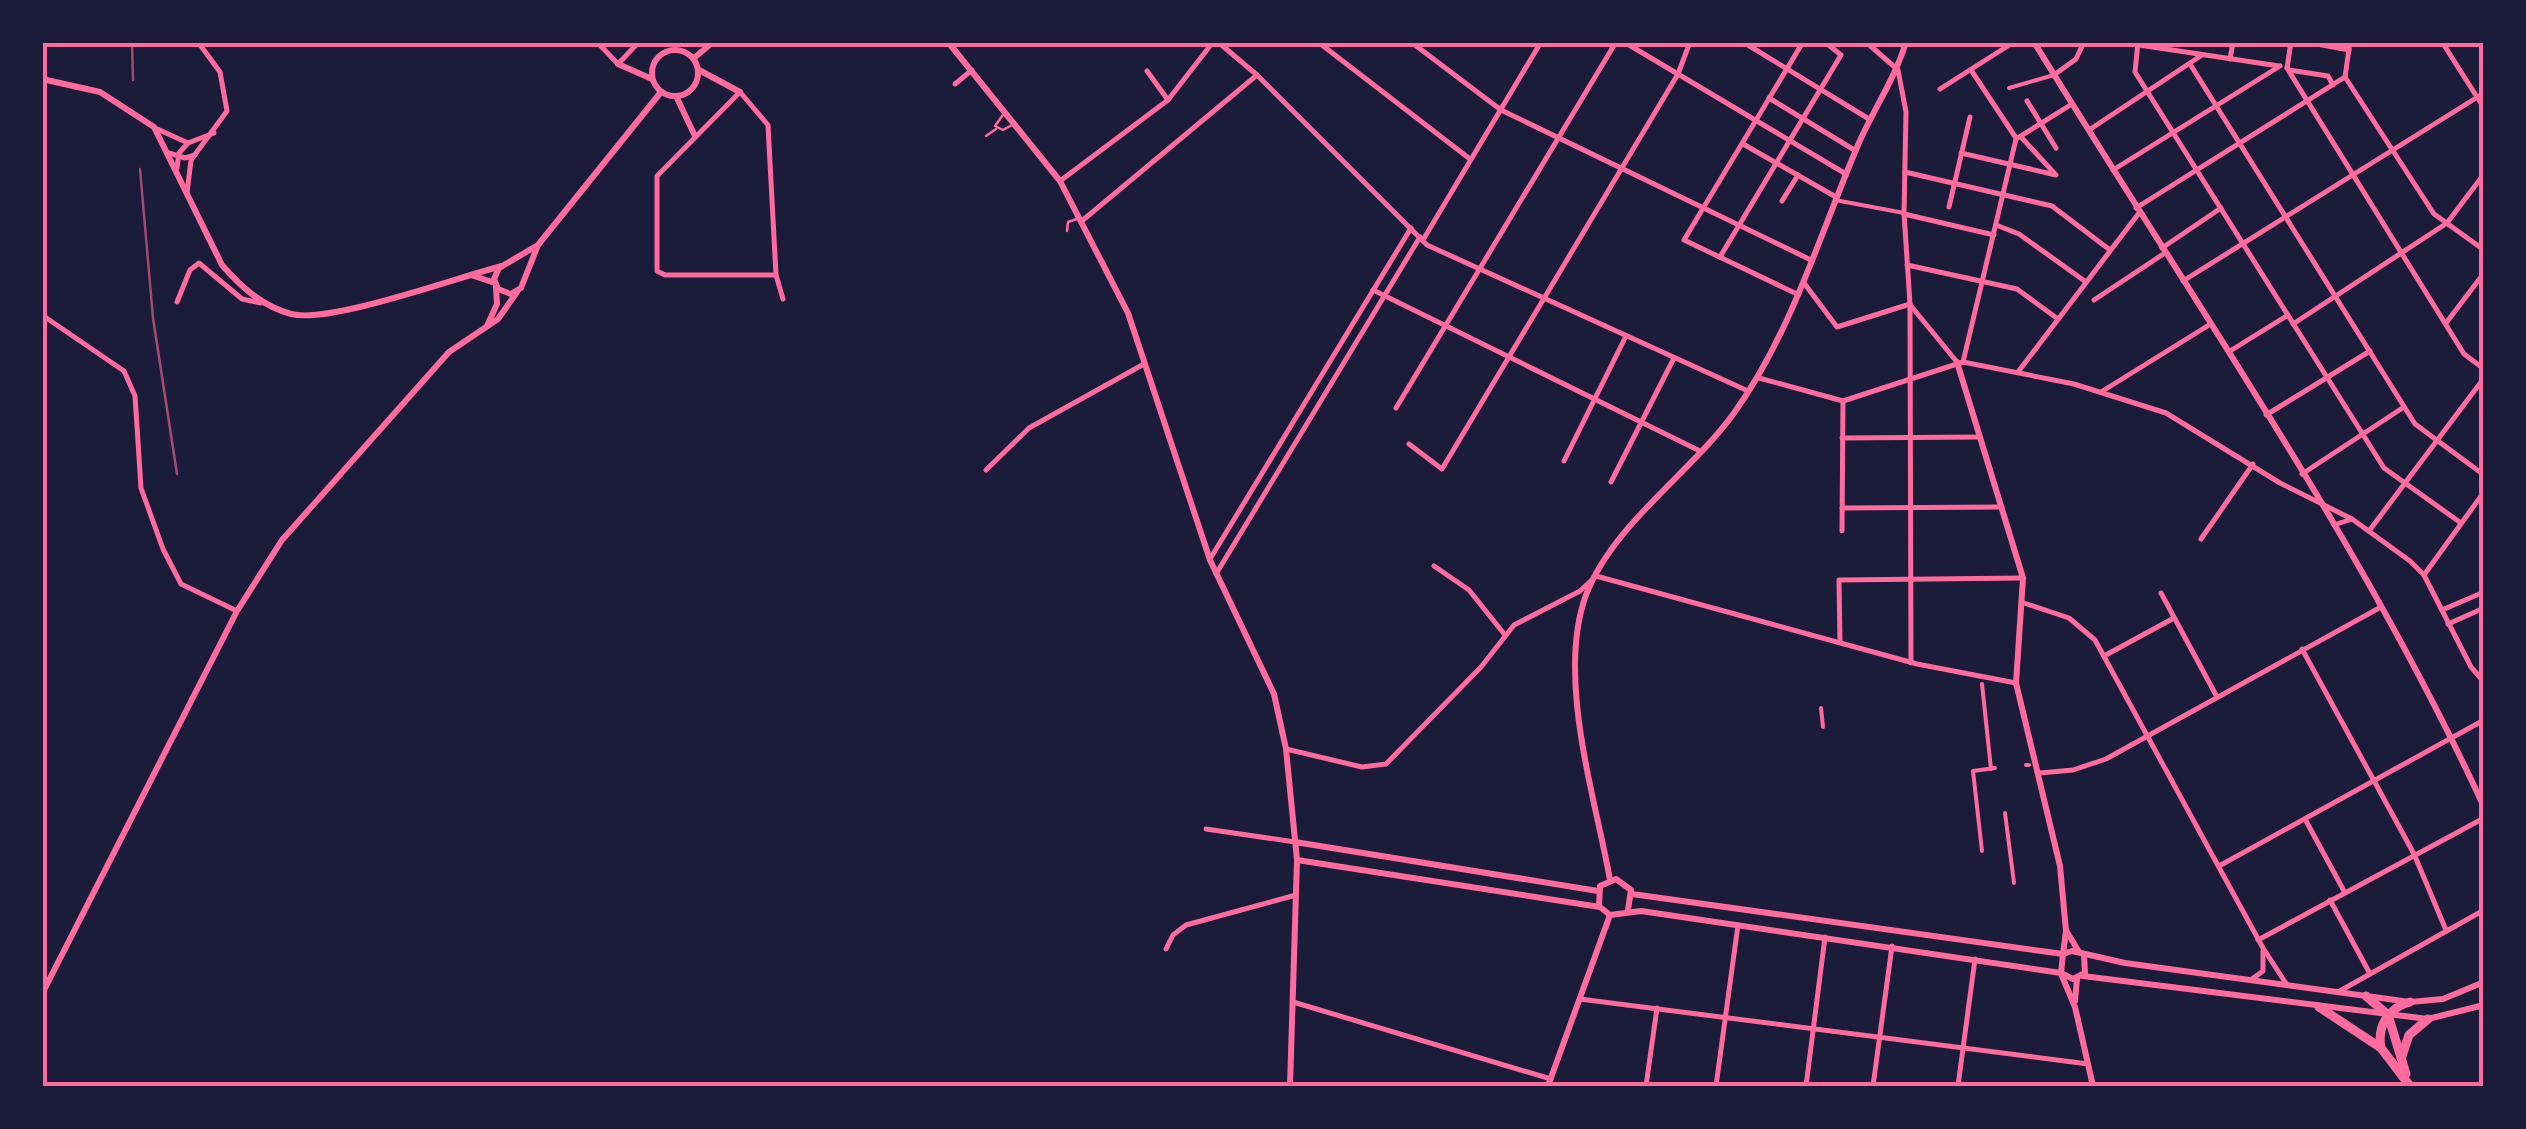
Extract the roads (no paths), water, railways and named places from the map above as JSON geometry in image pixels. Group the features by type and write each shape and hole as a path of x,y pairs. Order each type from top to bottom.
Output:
{"highway":[{"path":"2366,996 2388,1015 2411,1086"},
{"path":"2381,1048 2380,1028 2388,1015 2410,1002"},
{"path":"2319,1007 2381,1048 2411,1086"},
{"path":"2402,1064 2405,1042 2428,1019"}],"main road":[{"path":"694,58 712,42"},
{"path":"948,42 1060,181 1083,220 1146,363 1210,560 1274,694 1286,749 1297,860 1290,1086"},
{"path":"1610,880 1574,668 1586,596 1596,576 1654,499 1725,425 1759,378 1869,119 1898,70 1906,42"},
{"path":"2034,42 2334,525 2382,607 2484,807"},
{"path":"618,64 652,79 661,92 676,96 696,86 699,70 694,58 679,46 658,56 652,79"},
{"path":"699,70 740,92"},
{"path":"42,80 100,92 154,126 174,154 187,193 222,265 263,303 302,316 400,297 505,265 538,245"},
{"path":"42,994 237,612 282,540 449,352 486,327 517,292 538,245 661,92"},
{"path":"676,96 695,136"},
{"path":"505,265 517,267 523,275"},
{"path":"486,327 497,304 495,285 505,265"},
{"path":"470,275 504,293 517,292"},
{"path":"1960,362 2022,578 2024,604 2016,683 2060,866 2066,931 2061,974 2075,1007 2093,1086"},
{"path":"1295,842 1598,891"},
{"path":"1297,860 1600,907 1610,914 1628,910 1892,946 2080,977 2319,1007 2428,1019 2484,1005"},
{"path":"1598,891 1610,880"},
{"path":"1610,880 1626,883 1632,894 1628,910"},
{"path":"1598,891 1600,907"},
{"path":"1632,894 2410,1002 2443,999 2484,982"},
{"path":"1549,1083 1610,914"},
{"path":"2066,931 2087,967 2080,977 2075,1007"}],"street":[{"path":"601,45 618,64 639,42"},
{"path":"1060,181 1168,100 1216,42 1258,75 1422,239 1480,271 1748,391"},
{"path":"1411,42 1500,110 1812,260"},
{"path":"1216,574 1541,42"},
{"path":"1396,408 1616,42"},
{"path":"1624,42 1846,174"},
{"path":"1409,444 1442,468 1678,74 1690,42"},
{"path":"1743,42 1869,119"},
{"path":"1797,294 1684,240 1803,42"},
{"path":"1720,258 1841,55 1825,42"},
{"path":"1866,42 1898,70 1906,112 1911,662"},
{"path":"1940,88 2014,42"},
{"path":"2009,88 2054,75 2076,59 2084,42"},
{"path":"2118,42 2328,76 2333,85"},
{"path":"2183,52 2184,42"},
{"path":"2230,59 2233,42"},
{"path":"2291,42 2285,68 2464,354 2484,368"},
{"path":"2306,42 2349,46 2345,77 2391,151 2434,214 2484,250"},
{"path":"2442,42 2480,95 2484,108"},
{"path":"1322,44 1471,160"},
{"path":"2138,44 2135,72 2384,468 2461,523"},
{"path":"187,193 188,174 196,155 216,131 228,98 220,72 201,45"},
{"path":"2089,130 2202,55"},
{"path":"2190,64 2415,424 2484,475"},
{"path":"2114,170 2285,68"},
{"path":"955,84 972,70"},
{"path":"1961,152 2056,175 2018,138 1971,70"},
{"path":"1147,71 1168,100"},
{"path":"1083,220 1258,75"},
{"path":"2018,372 2138,210 2345,77"},
{"path":"776,275 665,275 657,270 656,176 740,92 768,124 776,275 782,299"},
{"path":"2183,281 2480,95"},
{"path":"1769,98 1856,151"},
{"path":"2027,102 2056,148"},
{"path":"1960,362 2018,138 2072,104"},
{"path":"1949,206 1970,117"},
{"path":"154,126 188,143"},
{"path":"174,154 216,131"},
{"path":"1742,144 1836,199 1994,236"},
{"path":"174,154 196,155"},
{"path":"1905,172 2052,206 2110,250"},
{"path":"2293,324 2446,223 2484,174"},
{"path":"1782,201 1798,176"},
{"path":"2094,300 2221,208"},
{"path":"1996,225 2019,234 2086,282"},
{"path":"1210,560 1411,228"},
{"path":"177,302 190,270 199,264 242,299 263,303"},
{"path":"1906,265 2017,289 2058,319"},
{"path":"2446,323 2484,274"},
{"path":"1802,282 1824,303 1837,326 1910,304"},
{"path":"1374,290 1700,451"},
{"path":"1910,304 1960,362"},
{"path":"42,315 124,372 135,396 141,488 163,549 180,584 237,612"},
{"path":"2227,352 2288,315"},
{"path":"2101,392 2210,325"},
{"path":"1564,460 1625,338"},
{"path":"2266,415 2370,350"},
{"path":"1611,482 1673,358"},
{"path":"1759,378 1842,401 1960,362 2101,392 2175,417 2287,487 2352,519 2424,575 2471,667 2484,682"},
{"path":"986,470 1029,428 1146,363"},
{"path":"2369,531 2484,378"},
{"path":"1842,401 1842,532"},
{"path":"2302,474 2405,406"},
{"path":"1842,438 1982,437"},
{"path":"2200,539 2253,464"},
{"path":"2424,575 2484,492"},
{"path":"1842,508 2002,507"},
{"path":"2334,525 2352,519"},
{"path":"1434,566 1470,590 1505,634"},
{"path":"1286,749 1362,767 1386,764 1481,667 1514,625 1580,591 1596,576 1911,662 2016,683"},
{"path":"1840,642 1839,580 2022,578"},
{"path":"2442,610 2484,592"},
{"path":"2160,593 2217,697"},
{"path":"2024,604 2082,625 2104,656 2258,940 2288,985"},
{"path":"2040,773 2073,770 2106,759 2382,607"},
{"path":"2448,624 2484,608"},
{"path":"2104,656 2174,618"},
{"path":"2302,649 2414,854 2446,930"},
{"path":"1982,684 1993,769 1974,771 1982,851"},
{"path":"1821,708 1823,727"},
{"path":"2218,866 2484,720"},
{"path":"2005,813 2014,884"},
{"path":"2258,940 2484,818"},
{"path":"2305,820 2344,892"},
{"path":"1206,830 1295,842"},
{"path":"1166,948 1172,934 1186,925 1296,895"},
{"path":"2330,900 2370,973"},
{"path":"2338,992 2484,910"},
{"path":"1716,1086 1738,925"},
{"path":"1806,1086 1826,937"},
{"path":"1873,1086 1892,946"},
{"path":"2250,981 2263,971 2263,948"},
{"path":"1958,1086 1975,959"},
{"path":"1580,999 2088,1064"},
{"path":"1294,1002 1549,1083"},
{"path":"1646,1086 1656,1008"}],"lane":[{"path":"997,128 997,119 1006,112"},
{"path":"997,128 1003,130 1015,123"},
{"path":"986,136 997,128"},
{"path":"1067,231 1069,220 1083,220"}],"railway":[{"path":"132,42 133,80"},
{"path":"140,169 153,318 177,474"}]}
